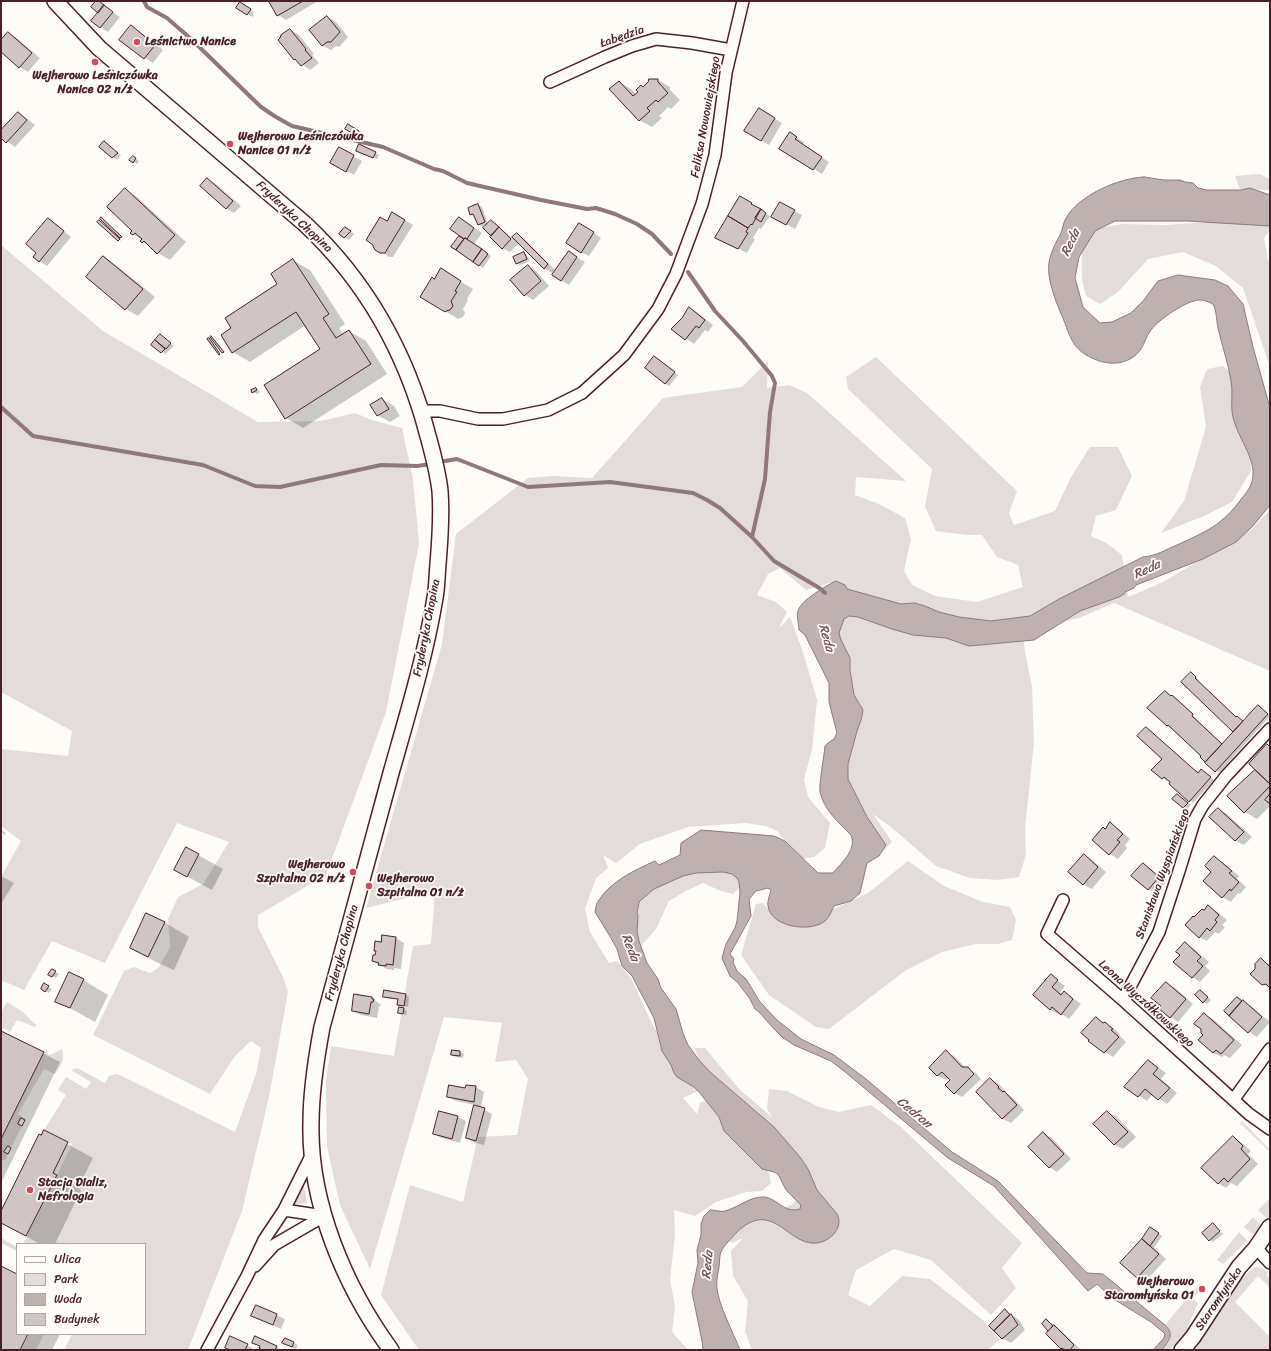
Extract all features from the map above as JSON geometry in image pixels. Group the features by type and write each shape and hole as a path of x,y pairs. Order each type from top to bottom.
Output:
{"street":[{"name":"Fryderyka Chopina","path":"55,1 99,48 323,240 370,300 392,339 409,376 422,411 440,492 441,529 435,597 418,675 322,1026 313,1078 310,1124 312,1154 317,1184 324,1216 338,1256 362,1306 391,1350"},
{"name":"Feliksa Nowowiejskiego","path":"422,411 440,411 478,419 503,419 548,410 582,393 624,355 658,309 676,274 702,204 715,155 726,73 743,1"},
{"name":"Łabędzia","path":"550,82 632,46 656,39 692,43 731,50"},
{"name":"Stanisława Wyspiańskiego","path":"1123,1000 1159,932 1195,819 1203,805 1226,776 1270,729"},
{"name":"Leona Wyczółkowskiego","path":"1064,900 1047,934 1234,1099 1255,1119 1270,1138"},
{"path":"1234,1099 1270,1049"},
{"name":"Leona Wyczółkowskiego","path":"1255,1119 1270,1129"},
{"path":"207,1350 247,1276 264,1240 284,1210 312,1154"},
{"path":"284,1210 324,1216"},
{"path":"247,1276 274,1245 324,1216"},
{"name":"Staromłyńska","path":"1182,1350 1193,1337 1239,1267 1256,1248 1270,1227"},
{"name":"Staromłyńska","path":"1256,1248 1270,1241"},
{"path":"1256,1248 1270,1263"}],"green space":[{"path":"1260,174 1270,179 1270,190 1240,189 1235,176"},
{"path":"1227,215 1270,220 1270,231 1264,238 1268,260 1270,261 1270,367 1243,288 1216,266 1183,252 1148,259 1118,292 1100,304 1086,296 1082,280 1082,247 1091,229 1122,224 1165,225 1210,222"},
{"path":"1,245 103,331 258,422 321,421 355,413 372,420 402,428 413,479 419,544 386,712 326,875 258,915 258,927 283,977 288,992 269,1097 242,1211 188,1350 64,1350 72,1335 146,1335 146,1243 23,1243 72,1144 44,1130 66,1095 58,1090 66,1077 86,1089 91,1082 71,1070 77,1068 105,1083 109,1076 116,1074 124,1077 235,1132 256,1074 261,1048 251,1041 235,1056 210,1094 93,1035 124,971 134,967 150,973 159,967 170,947 168,919 178,897 203,884 229,842 177,823 105,963 52,941 24,990 1,980 1,877 21,841 1,826 1,749 68,756 72,731 1,692"},
{"path":"876,357 1017,491 1009,513 1014,525 1055,511 1071,477 1090,447 1118,447 1132,476 1116,510 1096,516 1091,536 1108,544 1122,555 1128,597 1163,582 1250,531 1270,510 1270,671 1114,603 1079,618 1038,627 1023,633 1025,653 1032,686 1034,742 1025,829 1026,855 1019,877 998,880 970,878 936,866 891,827 873,814 892,842 880,854 849,807 832,631 846,598 829,583 806,590 780,568 768,574 757,595 776,602 787,612 779,628 790,617 803,652 817,700 812,750 804,779 808,797 830,823 825,848 814,857 801,859 777,831 766,826 746,823 688,827 640,844 616,863 603,855 608,868 596,878 585,909 590,932 609,963 617,961 631,978 652,1024 680,1069 698,1091 683,1098 697,1114 700,1103 707,1100 769,1173 771,1183 762,1191 746,1192 716,1202 695,1216 674,1210 675,1235 670,1280 675,1306 672,1332 688,1350 419,1350 381,1295 410,1185 463,1202 478,1137 517,1135 528,1079 516,1060 495,1062 502,1023 444,1017 370,1269 340,1205 327,1147 326,1081 331,1046 394,1056 413,946 431,944 435,891 366,908 442,644 456,534 528,478 553,476 592,478 663,398 742,387 768,361 767,388 789,385 807,393 906,481 856,477 855,495 879,504 905,518 911,539 904,571 912,585 935,596 977,602 1023,587 1018,565 997,557 982,535 967,535 936,531 925,507 932,469 848,389 846,377"},
{"path":"1223,366 1235,377 1250,446 1251,471 1232,502 1204,516 1161,533 1184,501 1206,427 1200,387 1207,369"},
{"path":"908,861 944,886 983,902 1010,907 1016,920 1012,940 998,944 975,944 942,952 906,970 829,1029 816,1027 769,995 741,955 756,904 763,903 777,919 825,913 868,893"},
{"path":"758,867 733,894 721,891 703,883 669,901 656,929 641,946 626,931 639,871"},
{"path":"7,1002 23,1012 36,1025 35,1027 17,1020 10,1032 1,1027 1,1012"},
{"path":"695,1048 705,1048 740,1090 773,1118 767,1109 769,1089 787,1091 819,1107 839,1112 871,1105 901,1127 1022,1243 1002,1268 1016,1288 991,1315 931,1260 894,1249 856,1270 848,1295 870,1306 902,1276 930,1279 984,1321 1000,1339 988,1350 752,1350 745,1331 748,1301 733,1276 731,1251 743,1238 732,1243 724,1239 734,1226 793,1204 803,1193 699,1061"},
{"path":"62,1049 63,1059 55,1074 44,1069 18,1114 26,1119 21,1119 18,1124 22,1126 11,1148 7,1146 4,1152 8,1154 5,1160 1,1161 1,1139 44,1052 50,1055"},
{"path":"1242,1121 1270,1150 1270,1152 1240,1123"},
{"path":"303,1180 307,1203 291,1205"},
{"path":"1270,1198 1270,1219 1269,1221 1258,1210"},
{"path":"1253,1217 1262,1226 1254,1234 1244,1227"},
{"path":"1239,1232 1247,1241 1223,1264 1217,1260"},
{"path":"1,1238 16,1246 16,1250 1,1243"},
{"path":"1255,1267 1262,1268 1268,1272 1266,1275 1270,1279 1270,1288 1258,1276 1235,1302 1270,1337 1270,1350 1195,1350 1231,1293 1247,1273"},
{"path":"1200,1283 1202,1287 1194,1298 1198,1303 1186,1331 1170,1350 1162,1350 1171,1335 1165,1325"},
{"path":"28,1335 44,1335 36,1350 21,1350"}],"water":[{"name":"Reda","path":"1144,177 1164,180 1180,180 1193,183 1198,188 1207,190 1241,190 1250,188 1270,195 1270,226 1187,221 1115,221 1095,231 1079,257 1075,278 1083,307 1100,323 1112,322 1131,313 1143,301 1158,281 1178,275 1215,280 1228,286 1243,304 1270,408 1270,505 1253,526 1236,542 1203,559 1136,585 1134,588 1125,592 1119,597 1080,611 1034,640 969,646 946,638 913,635 858,617 849,616 844,619 839,633 850,658 850,670 854,695 863,710 848,764 848,779 867,817 886,845 879,856 867,863 860,893 851,901 834,906 830,915 820,924 803,927 784,924 776,919 768,906 771,890 768,888 756,891 749,899 751,916 730,954 734,959 733,962 737,971 746,979 760,1002 777,1020 801,1039 834,1055 866,1079 952,1152 998,1181 1087,1273 1103,1274 1165,1325 1170,1332 1170,1338 1162,1350 1153,1350 1164,1338 1165,1334 1151,1322 1112,1298 1097,1284 1088,1291 994,1186 948,1158 831,1061 794,1045 775,1030 755,1009 750,999 738,983 730,976 722,958 726,944 735,928 737,921 740,893 737,878 732,874 723,872 696,873 683,876 654,889 639,902 637,912 637,931 639,941 647,963 658,979 661,988 676,1009 688,1045 710,1072 774,1127 800,1157 808,1169 817,1190 837,1214 839,1225 833,1235 828,1239 817,1243 805,1242 772,1222 766,1220 757,1220 742,1227 724,1247 720,1254 717,1280 720,1302 740,1350 703,1350 692,1292 698,1263 697,1250 701,1235 701,1224 704,1216 710,1210 726,1211 758,1197 768,1198 794,1210 800,1209 801,1205 786,1190 778,1174 762,1169 724,1131 719,1117 699,1092 694,1087 677,1077 674,1073 662,1051 654,1018 632,976 622,966 617,949 595,912 598,901 610,887 640,868 655,861 659,865 680,855 681,843 701,830 774,836 785,841 818,873 833,873 848,856 852,846 851,835 828,810 820,792 825,746 834,739 837,733 829,702 829,683 805,635 799,630 797,618 797,613 804,602 820,590 836,581 845,585 847,589 901,604 915,603 939,612 959,617 991,621 1030,616 1059,599 1143,557 1160,552 1205,532 1228,515 1246,493 1252,481 1252,466 1236,427 1232,411 1231,381 1213,304 1201,300 1181,306 1166,316 1151,330 1141,349 1136,355 1131,359 1118,363 1111,363 1098,361 1085,354 1076,346 1070,336 1054,297 1049,275 1050,259 1065,220 1072,210 1080,202 1100,189 1134,178"}],"building":[{"path":"96,1 99,1 104,5 98,13 91,7"},
{"path":"303,1 277,16 269,2"},
{"path":"240,2 251,9 247,15 236,8"},
{"path":"104,5 113,12 100,28 91,21"},
{"path":"327,16 340,32 331,42 327,42 322,46 309,30"},
{"name":"Leśnictwo Nanice","path":"131,25 155,45 144,59 119,40"},
{"path":"290,29 312,58 301,66 295,59 294,60 278,40 281,35"},
{"path":"8,32 32,53 19,68 1,52 1,40"},
{"path":"649,79 658,79 658,82 668,93 658,102 656,100 647,108 650,111 639,121 609,89 619,81 633,96 638,92 636,90 641,85 643,87"},
{"path":"759,108 775,118 761,141 744,131"},
{"path":"18,112 27,120 6,143 1,138 1,130"},
{"path":"348,124 359,131 357,136 345,129"},
{"path":"790,132 797,137 795,139 822,157 813,170 779,149"},
{"path":"104,141 118,153 112,158 99,147"},
{"path":"359,144 376,152 373,158 356,151"},
{"path":"339,147 354,155 346,172 330,163"},
{"path":"133,156 136,158 133,163 129,160"},
{"path":"207,178 233,201 226,209 200,186"},
{"path":"125,188 175,235 157,254 144,241 142,243 140,241 142,239 135,233 133,235 130,233 132,231 107,207"},
{"path":"740,196 761,209 752,225 751,224 748,228 728,216"},
{"path":"780,202 795,210 786,225 771,217"},
{"path":"478,204 485,222 478,225 473,214 470,215 468,208"},
{"path":"761,209 766,213 761,222 755,218"},
{"path":"392,212 405,220 385,253 380,253 375,250 373,245 366,240 380,217 387,221"},
{"path":"728,216 748,228 746,232 748,233 738,249 715,238"},
{"path":"101,217 122,237 120,238 100,219"},
{"path":"459,217 474,228 467,239 464,239 450,229"},
{"path":"48,218 64,231 39,262 33,257 36,253 26,244"},
{"path":"99,220 120,239 118,241 97,222"},
{"path":"491,220 499,227 491,236 483,228"},
{"path":"579,223 594,232 581,253 566,243"},
{"path":"345,227 351,231 344,238 339,234"},
{"path":"499,227 511,239 502,249 490,237"},
{"path":"517,233 548,264 544,269 512,237"},
{"path":"459,236 464,239 456,250 451,247"},
{"path":"465,238 482,249 473,262 456,250"},
{"path":"482,249 488,254 479,266 473,262"},
{"path":"569,251 577,257 561,281 552,275"},
{"path":"524,252 527,259 516,264 513,257"},
{"path":"103,256 143,289 125,310 86,277"},
{"path":"293,259 329,314 323,318 336,338 349,330 371,364 285,419 264,385 320,349 296,312 232,353 221,335 231,328 225,318 277,284 271,274"},
{"path":"528,265 541,281 524,296 510,280"},
{"path":"441,268 461,281 455,291 457,292 451,301 453,306 450,310 445,312 420,297 432,277 434,279"},
{"path":"689,307 705,320 699,328 696,326 685,340 671,329 682,318"},
{"path":"160,334 171,343 166,349 155,340"},
{"path":"211,336 224,352 222,353 210,337"},
{"path":"209,338 220,354 219,355 207,339"},
{"path":"155,340 165,349 161,353 151,345"},
{"path":"654,356 675,372 665,384 645,368"},
{"path":"256,388 257,390 252,393 251,390"},
{"path":"382,398 389,409 377,416 370,405"},
{"path":"1191,672 1196,677 1195,678 1236,717 1237,716 1243,721 1233,732 1181,682"},
{"path":"1165,691 1171,696 1172,695 1193,714 1192,716 1222,744 1205,762 1200,757 1201,756 1168,725 1167,726 1147,708"},
{"path":"1258,705 1268,714 1215,772 1205,763"},
{"path":"1146,727 1198,773 1201,769 1211,777 1189,802 1169,784 1170,782 1164,777 1162,779 1151,770 1162,759 1137,736"},
{"path":"1267,744 1270,747 1270,784 1249,764"},
{"path":"1255,770 1270,784 1270,786 1244,813 1227,796"},
{"path":"1177,794 1188,803 1183,808 1172,799"},
{"path":"1270,794 1270,804 1265,800"},
{"path":"1218,808 1244,832 1235,841 1209,817"},
{"path":"1110,822 1123,834 1117,840 1120,842 1109,855 1092,840 1103,827 1105,829"},
{"path":"186,847 199,854 187,877 174,870"},
{"path":"1084,854 1098,867 1083,885 1068,872"},
{"path":"1214,856 1232,871 1229,873 1239,882 1222,898 1203,881 1211,872 1205,866"},
{"path":"1143,863 1159,877 1148,890 1131,876"},
{"path":"1208,905 1219,915 1215,920 1217,922 1210,931 1207,928 1199,938 1185,925 1193,916 1194,917 1202,909 1204,910"},
{"path":"146,913 165,922 148,957 130,948"},
{"path":"382,935 396,937 393,965 378,965 379,963 372,961 373,955 375,955 376,951 374,951 375,941 381,942"},
{"path":"1185,942 1201,957 1197,961 1203,966 1192,978 1173,962 1180,955 1176,952"},
{"path":"1261,958 1270,967 1270,988 1266,984 1262,985 1250,974 1255,969 1255,964"},
{"path":"52,969 56,971 52,977 48,975"},
{"path":"69,972 84,979 70,1008 55,1002"},
{"path":"1051,974 1058,980 1052,987 1061,995 1064,991 1073,999 1061,1015 1052,1007 1050,1010 1033,995"},
{"path":"1166,982 1186,999 1170,1018 1158,1008 1161,1006 1151,998"},
{"path":"44,983 49,986 45,992 41,989"},
{"path":"384,990 406,994 404,1006 397,1005 398,999 383,997"},
{"path":"1200,990 1208,997 1203,1003 1195,995"},
{"path":"354,994 372,997 372,999 374,999 373,1002 371,1002 369,1014 352,1011"},
{"path":"1237,997 1242,1001 1229,1016 1224,1011"},
{"path":"1243,1000 1262,1017 1248,1033 1229,1016"},
{"path":"399,1007 404,1008 403,1014 398,1013"},
{"path":"1204,1013 1234,1040 1221,1054 1216,1050 1213,1053 1198,1040 1203,1035 1201,1033 1201,1029 1194,1024"},
{"path":"1096,1017 1103,1023 1105,1022 1119,1037 1104,1053 1088,1041 1089,1040 1081,1033"},
{"path":"1,1031 44,1052 1,1139"},
{"path":"452,1050 460,1051 460,1056 451,1055"},
{"path":"946,1050 962,1067 968,1067 974,1074 954,1094 945,1085 950,1080 942,1072 937,1076 929,1068"},
{"path":"1148,1060 1158,1068 1153,1074 1170,1088 1158,1100 1145,1089 1138,1097 1124,1087"},
{"path":"990,1078 999,1087 998,1088 1003,1092 1004,1091 1017,1105 1002,1119 976,1092"},
{"path":"449,1085 465,1088 466,1085 476,1086 474,1102 447,1097"},
{"path":"474,1105 485,1108 476,1141 466,1138"},
{"path":"439,1111 458,1116 452,1139 433,1134"},
{"path":"1107,1111 1128,1132 1114,1145 1093,1124"},
{"path":"21,1118 25,1120 22,1126 18,1124"},
{"name":"Stacja Dializ, Nefrologia","path":"44,1130 68,1142 53,1173 57,1175 26,1236 1,1223 1,1211 39,1134 41,1135"},
{"path":"1043,1132 1064,1154 1049,1168 1028,1147"},
{"path":"1233,1136 1243,1146 1241,1149 1250,1159 1228,1182 1224,1178 1218,1184 1201,1168"},
{"path":"8,1146 11,1148 8,1154 4,1152"},
{"path":"1213,1223 1220,1231 1209,1241 1202,1233"},
{"path":"1150,1227 1159,1233 1150,1246 1142,1239"},
{"path":"1142,1239 1159,1254 1137,1278 1120,1263"},
{"path":"1,1266 16,1274 16,1335 28,1335 20,1350 1,1350"},
{"path":"256,1305 277,1314 273,1325 251,1316"},
{"path":"1005,1309 1010,1315 994,1331 989,1326"},
{"path":"1011,1314 1018,1325 1002,1339 994,1331"},
{"path":"1046,1319 1053,1326 1048,1331 1042,1324"},
{"path":"1054,1325 1074,1345 1070,1350 1061,1349 1046,1334"},
{"path":"230,1336 248,1344 245,1350 230,1350 225,1348"},
{"path":"255,1336 277,1346 275,1350 262,1350 259,1348 260,1346 252,1343"},
{"path":"285,1338 294,1342 292,1347 282,1343"}],"waterway":[{"path":"144,1 147,7 167,18 190,38 261,107 292,126 383,147 434,169 443,171 467,183 587,209 596,208 615,214 637,224 652,234 671,254"},
{"path":"688,272 715,311 743,341 772,376 775,383 770,412 765,479 752,537"},
{"path":"1,407 33,436 203,465 255,486 280,487 381,465 417,466 432,464"},
{"path":"439,462 457,459 528,487 610,482 693,493 720,508 752,537 774,561 821,589 825,593"}],"place":[{"name":"Leśnictwo Nanice","path":"137,42"},
{"name":"Wejherowo Leśniczówka Nanice 02 n/ż","path":"95,62"},
{"name":"Wejherowo Leśniczówka Nanice 01 n/ż","path":"230,144"},
{"name":"Wejherowo Szpitalna 02 n/ż","path":"353,872"},
{"name":"Wejherowo Szpitalna 01 n/ż","path":"369,886"},
{"name":"Stacja Dializ, Nefrologia","path":"30,1190"},
{"name":"Wejherowo Staromłyńska 01","path":"1202,1289"}],"water label":[{"name":"Cedron","path":"914,1113"}]}
